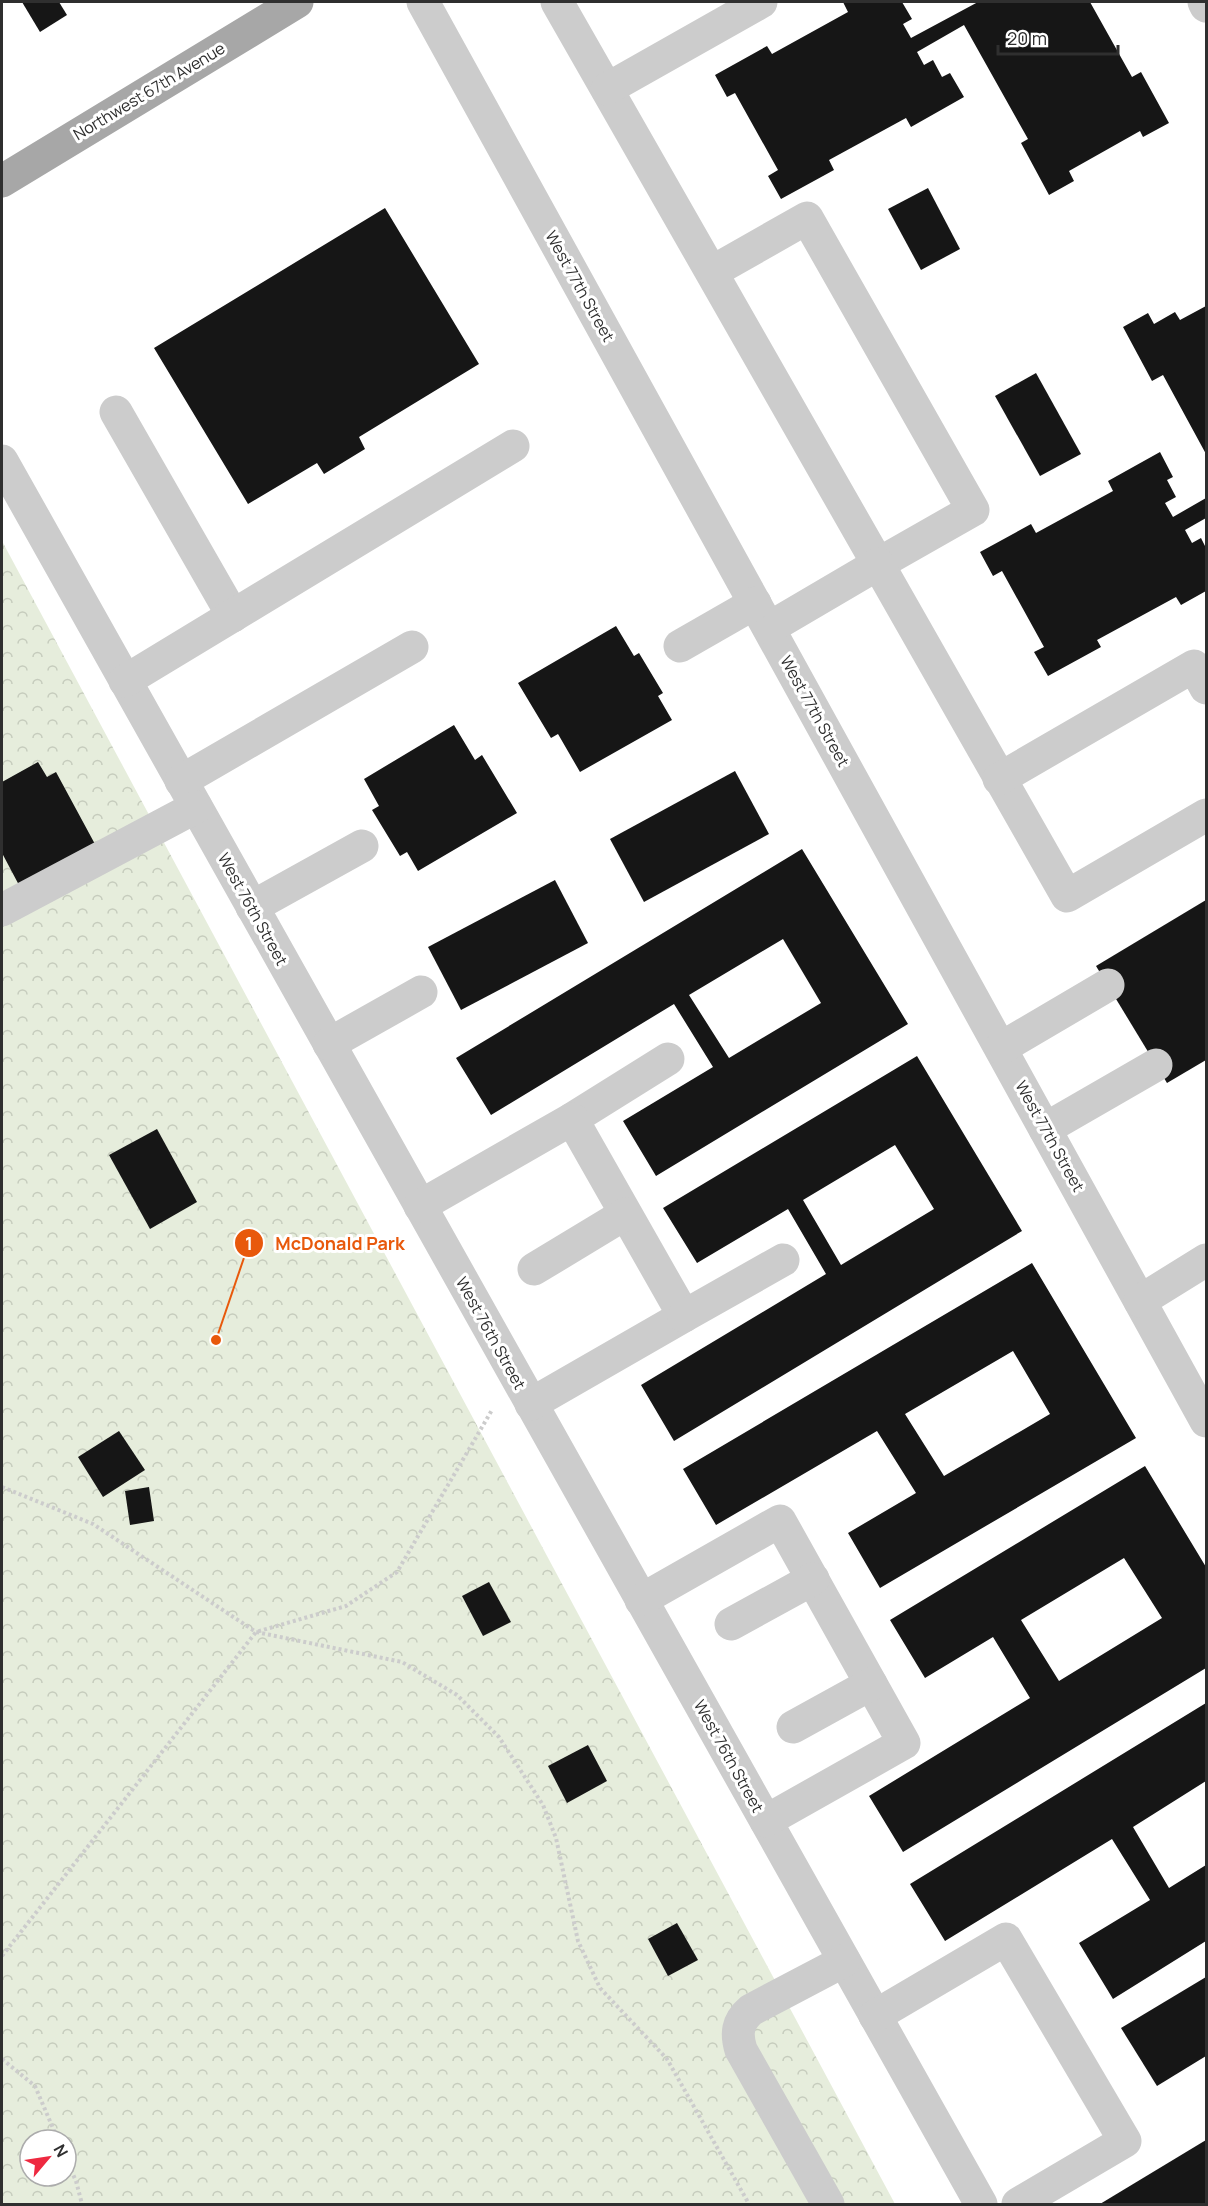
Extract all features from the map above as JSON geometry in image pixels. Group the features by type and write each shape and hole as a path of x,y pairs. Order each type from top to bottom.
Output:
{"main road":[{"name":"Northwest 67th Avenue","path":"2,181 297,2"}],"street":[{"name":"West 77th Street","path":"423,2 1206,1421"},
{"path":"557,2 1067,896 1206,816"},
{"path":"607,89 761,2"},
{"path":"1204,2 1206,6"},
{"path":"680,646 762,616 878,564 973,510 807,218 712,272"},
{"path":"116,412 233,616"},
{"path":"125,681 513,446"},
{"name":"West 76th Street","path":"2,461 981,2205"},
{"path":"2,910 189,794 412,646"},
{"path":"999,779 1194,666 1206,688"},
{"path":"252,907 362,846"},
{"path":"1001,1048 1108,985"},
{"path":"329,1044 421,992"},
{"path":"420,1206 572,1119 668,1059"},
{"path":"1046,1129 1156,1065"},
{"path":"572,1119 684,1316"},
{"path":"534,1269 626,1214"},
{"path":"531,1404 783,1260"},
{"path":"1140,1300 1206,1260"},
{"path":"641,1600 780,1521 813,1579 904,1743 766,1821"},
{"path":"731,1624 813,1579"},
{"path":"793,1727 871,1683"},
{"path":"876,2016 1006,1939 1125,2141 1018,2205"},
{"path":"828,2205 741,2050 737,2037 742,2018 751,2010 844,1961"}],"path":[{"path":"2,1956 256,1632 346,1606 397,1572 514,1373"},
{"path":"2,1487 93,1524 256,1632 402,1662 457,1695 499,1737 543,1805 556,1838 578,1941 600,1988 667,2060 749,2205"},
{"path":"2,2059 34,2086 53,2128"},
{"path":"78,2188 82,2205"}],"green space":[{"path":"2,541 895,2204 2,2204"}],"building":[{"path":"22,2 59,2 67,15 40,32"},
{"path":"843,2 902,2 912,19 903,24 911,38 978,2 1090,2 1132,77 1141,72 1169,123 1143,137 1140,131 1069,171 1074,181 1049,195 1021,143 1028,139 964,25 917,52 924,65 933,60 942,77 950,73 964,97 911,127 906,118 829,160 834,170 781,199 768,176 778,170 735,93 727,97 715,75 767,46 772,54 848,12"},
{"path":"928,188 960,249 921,270 888,209"},
{"path":"385,208 479,364 359,437 365,449 324,474 317,463 248,504 154,348"},
{"path":"1206,306 1206,454 1163,375 1152,381 1123,327 1148,313 1154,324 1175,312 1180,320"},
{"path":"1036,373 1081,454 1040,476 995,396"},
{"path":"1160,452 1173,477 1167,480 1176,497 1165,503 1173,517 1206,498 1206,518 1185,530 1192,543 1201,538 1206,548 1206,591 1181,605 1176,597 1097,640 1101,647 1048,676 1034,652 1044,647 1002,571 993,576 980,552 1031,524 1036,533 1113,491 1108,481"},
{"path":"616,626 634,656 639,653 663,693 658,696 672,720 580,772 558,734 551,738 518,683"},
{"path":"454,725 475,760 482,755 517,813 418,871 407,852 400,856 372,810 379,806 364,779"},
{"path":"38,762 47,777 56,772 96,846 20,887 2,853 2,782"},
{"path":"735,771 769,834 644,902 610,839"},
{"path":"802,849 908,1024 656,1176 623,1121 713,1067 674,1004 491,1115 456,1058","holes":["783,939 821,1003 729,1058 689,995"]},
{"path":"555,880 588,943 461,1010 428,947"},
{"path":"1206,900 1206,1060 1167,1083 1096,966"},
{"path":"917,1056 1022,1231 674,1441 641,1385 826,1274 788,1209 697,1263 663,1208","holes":["895,1145 934,1209 841,1265 803,1200"]},
{"path":"157,1129 197,1202 150,1229 109,1155"},
{"path":"1032,1263 1136,1438 880,1588 848,1533 916,1493 877,1431 716,1525 683,1469","holes":["1013,1351 1050,1414 944,1476 905,1414"]},
{"path":"119,1431 145,1470 103,1497 78,1457"},
{"path":"1145,1466 1206,1567 1206,1668 903,1852 869,1796 1030,1698 993,1637 925,1678 890,1620","holes":["1124,1558 1162,1618 1059,1681 1021,1620"]},
{"path":"149,1487 154,1521 130,1525 125,1491"},
{"path":"489,1582 511,1622 483,1636 462,1596"},
{"path":"1206,1703 1206,1781 1133,1827 1169,1888 1206,1865 1206,1941 1113,1999 1079,1943 1150,1900 1112,1839 945,1941 910,1884"},
{"path":"588,1745 607,1781 567,1803 548,1766"},
{"path":"677,1923 698,1960 668,1976 648,1939"},
{"path":"1206,1977 1206,2056 1157,2086 1121,2028"},
{"path":"1206,2140 1206,2204 1100,2204"}],"place":[{"name":"McDonald Park","path":"216,1340"}]}
